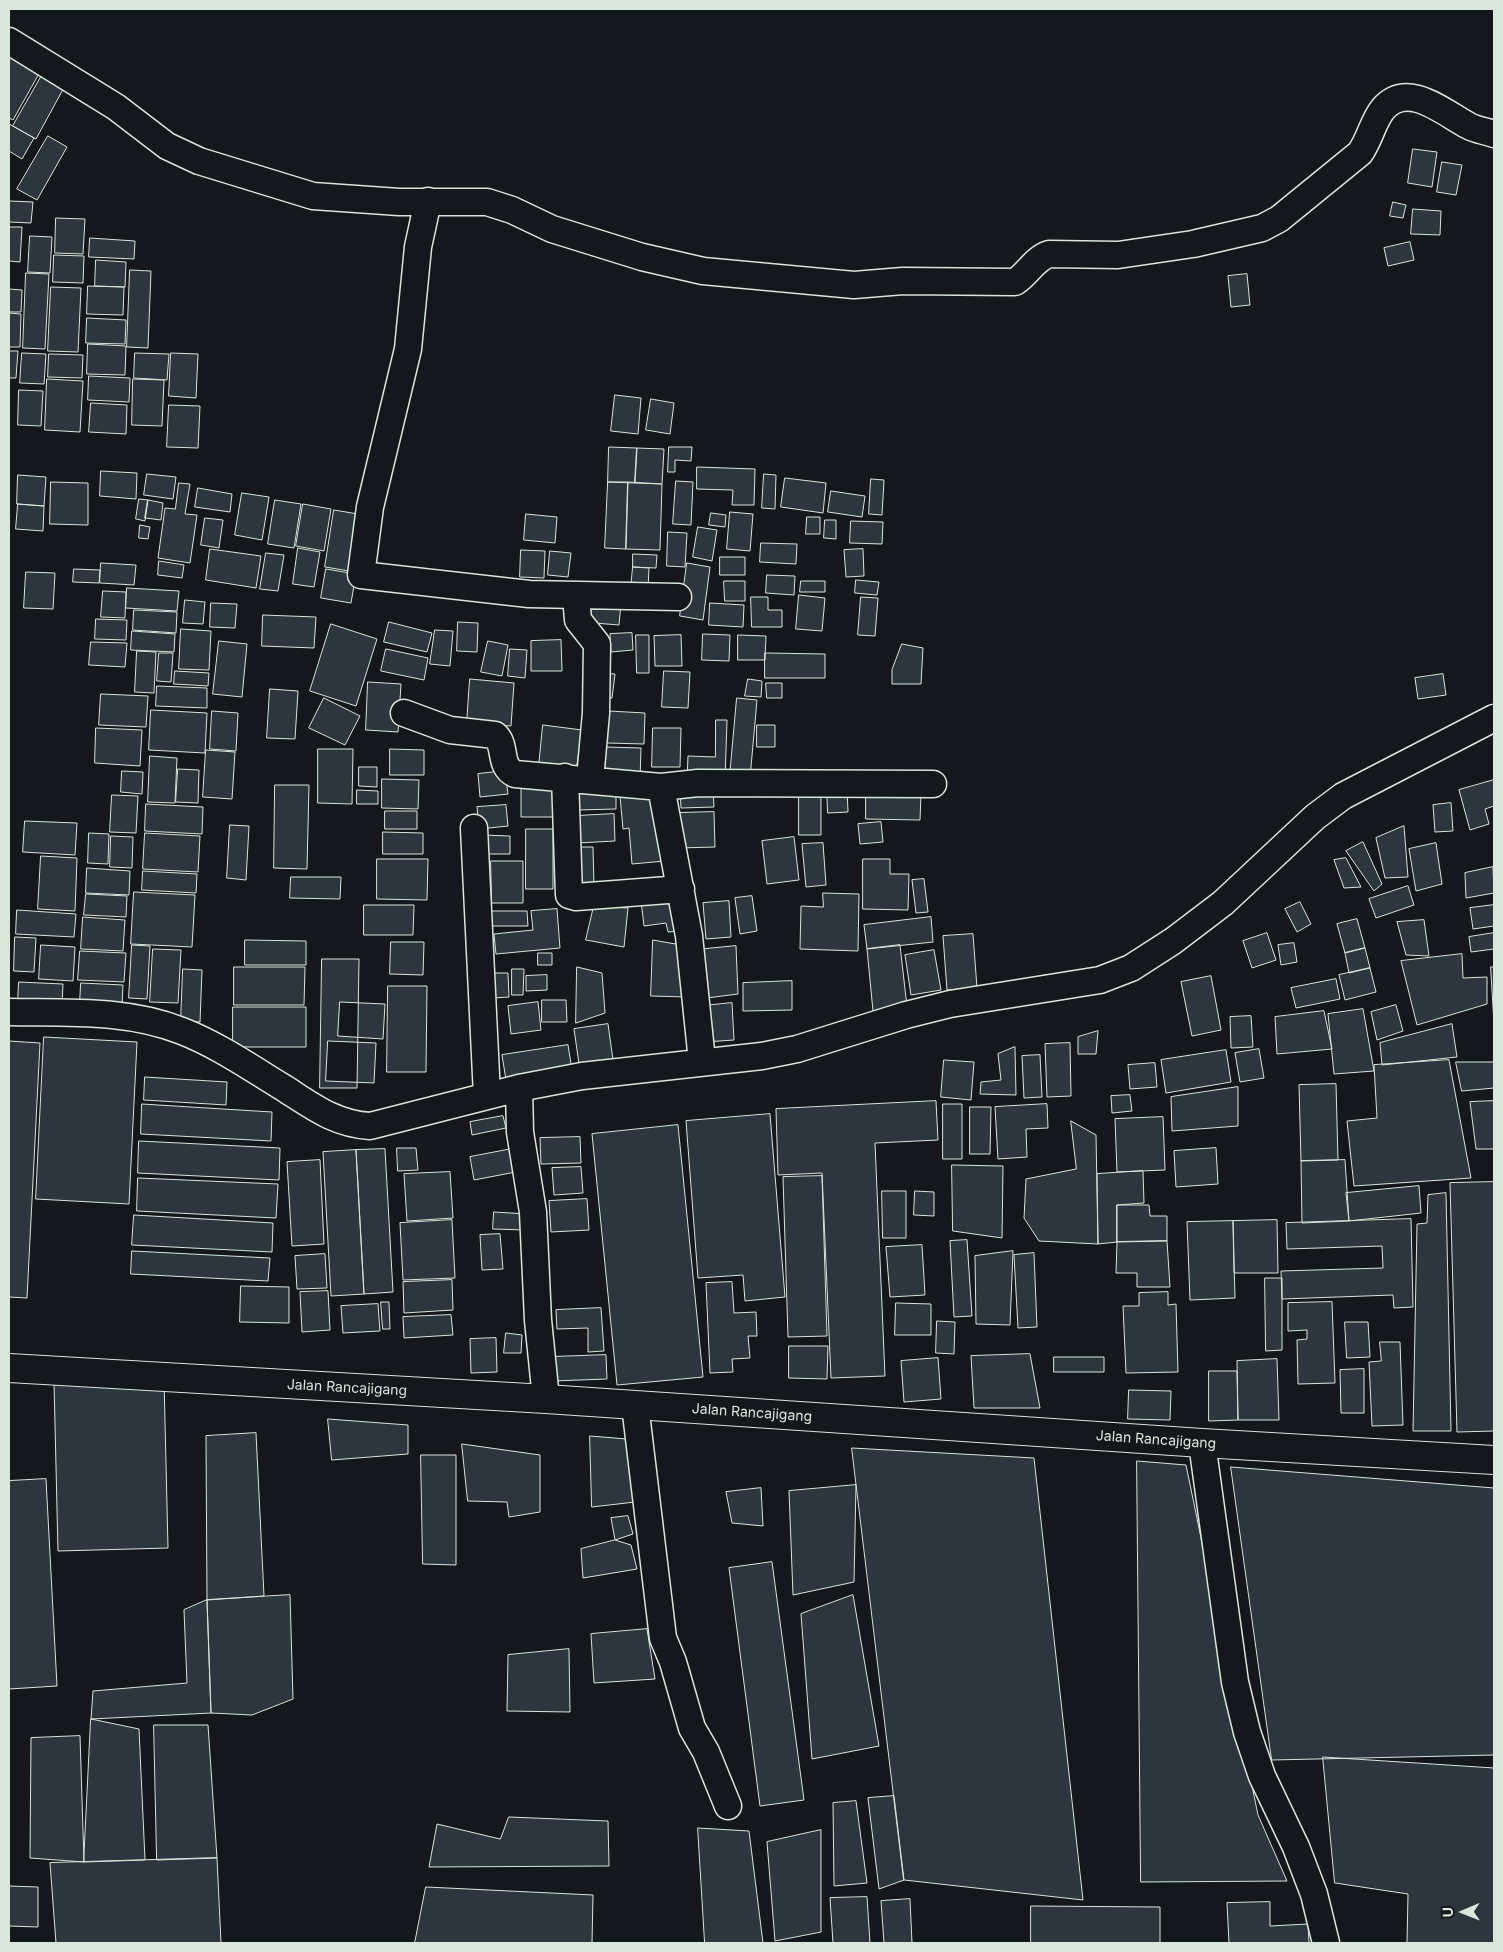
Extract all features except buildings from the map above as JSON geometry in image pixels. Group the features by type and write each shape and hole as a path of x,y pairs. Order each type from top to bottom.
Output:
{"main road":[{"name":"Jalan Rancajigang","path":"9,1368 546,1399 1202,1443 1494,1460"}],"street":[{"path":"9,41 116,107 167,146 199,160 313,196 400,202 487,202 512,210 552,229 642,257 703,271 854,285 903,282 1005,284 1023,278 1040,257 1049,254 1118,254 1146,251 1193,244 1262,228 1279,219 1360,153 1369,141 1383,109 1398,98 1416,98 1471,127 1494,134"},
{"path":"428,202 418,247 408,349 370,507 361,575 529,594 678,597"},
{"path":"576,596 578,620 597,644 596,713 590,779"},
{"path":"404,713 450,730 495,735 500,742 506,766 511,772 661,786 698,783 933,784"},
{"path":"9,1012 102,1014 144,1020 181,1030 229,1054 326,1116 352,1125 370,1126 519,1088 582,1076 702,1061 762,1056 798,1049 906,1015 950,1004 1100,980 1131,968 1173,941 1223,902 1315,816 1343,796 1494,718"},
{"path":"565,777 569,895 576,897 681,889"},
{"path":"661,786 681,889 696,988 702,1061"},
{"path":"474,828 487,1096"},
{"path":"519,1088 520,1124 533,1212 538,1320 546,1399"},
{"path":"635,1405 660,1628 673,1662 692,1728 706,1752 728,1806"},
{"path":"1202,1443 1235,1682 1246,1732 1262,1776 1296,1847 1314,1894 1326,1943"}]}
